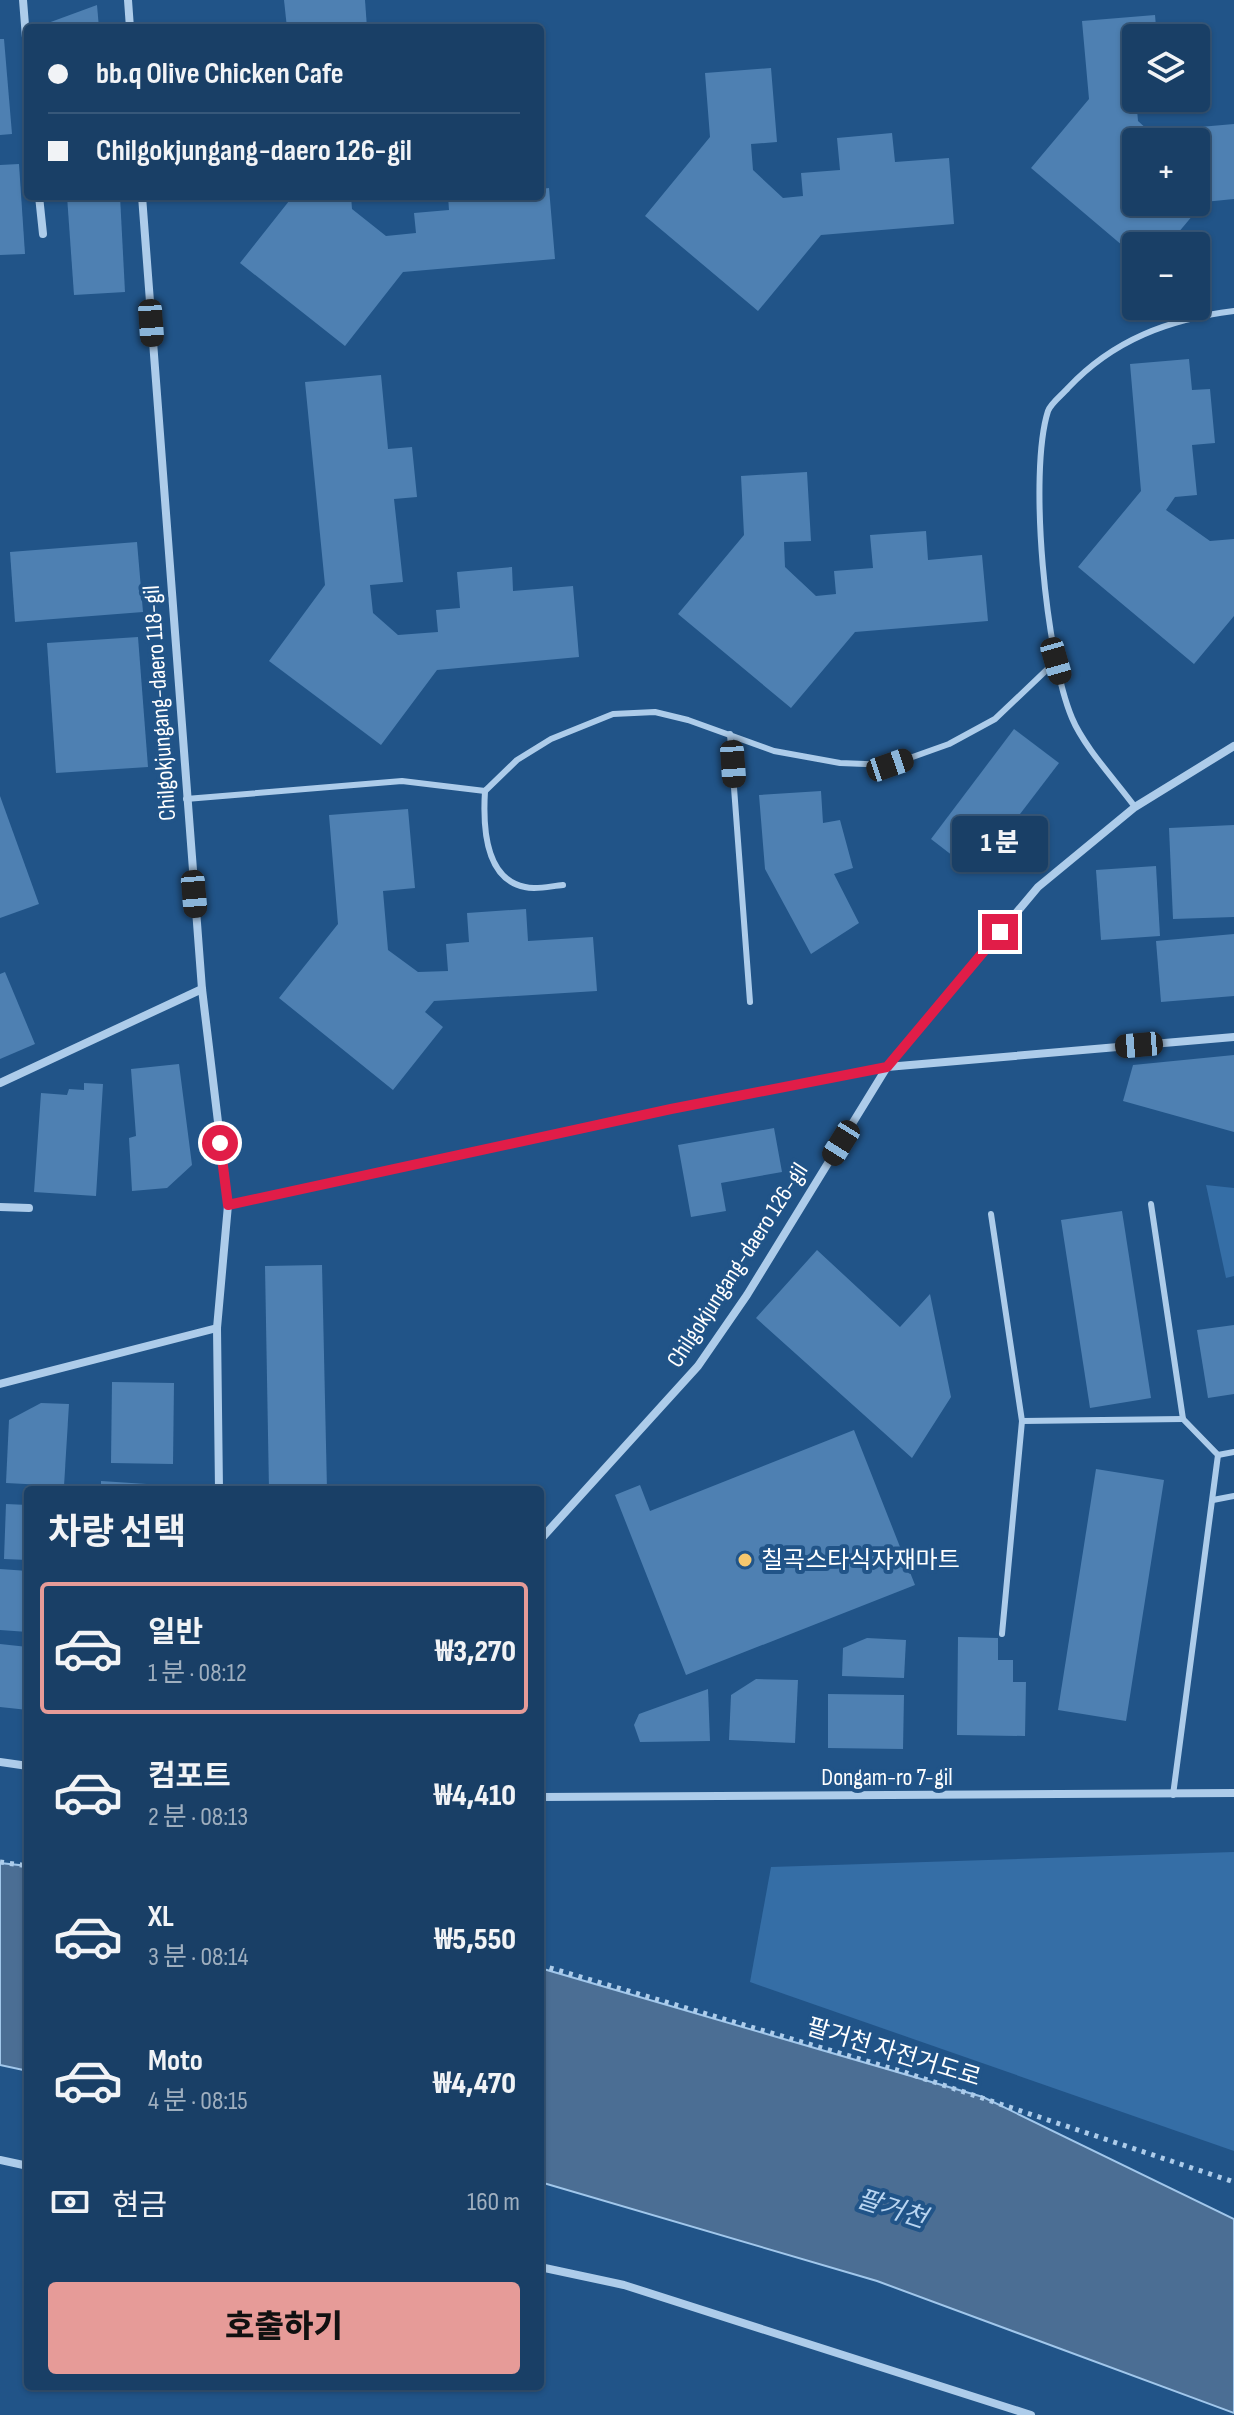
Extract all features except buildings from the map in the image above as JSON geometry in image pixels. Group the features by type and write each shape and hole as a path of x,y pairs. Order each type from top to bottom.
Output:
{"street":[{"path":"23,0 25,24"},
{"path":"128,0 130,24"},
{"path":"39,200 43,234"},
{"name":"Chilgokjungang-daero 118-gil","path":"142,200 202,989 228,1205 217,1328 219,1486"},
{"name":"Chilgokjungang-daero 126-gil","path":"544,1536 698,1366 747,1295 887,1067 1038,887 1135,807 1234,746"},
{"path":"0,1083 202,989"},
{"path":"228,1205 671,1109 887,1067 1234,1037"},
{"path":"0,1207 29,1208"},
{"path":"0,1384 217,1328"},
{"path":"0,1762 24,1765"},
{"name":"Dongam-ro 7-gil","path":"544,1797 1234,1793"},
{"path":"0,2160 24,2165"},
{"path":"544,2268 624,2285 1031,2415"}],"lane":[{"path":"1135,807 1072,719 1056,661 1044,580 1040,473 1049,409 1091,363 1154,327 1234,311"},
{"path":"563,885 527,888 510,882 494,864 484,820 485,791 517,760 551,739 613,714 655,712 730,734 774,751 840,763 890,765 949,744 995,719 1056,661"},
{"path":"730,734 750,1002"},
{"path":"186,799 402,781 485,791"},
{"path":"1151,1204 1183,1419 1218,1455"},
{"path":"991,1214 1022,1421 1002,1634"},
{"path":"1022,1421 1183,1419"},
{"path":"1218,1455 1234,1452"},
{"path":"1173,1795 1218,1455"},
{"path":"1213,1500 1234,1496"}],"path":[{"path":"0,1862 24,1865"},
{"name":"팔거천 자전거도로","path":"544,1966 904,2072 1234,2182"}],"shaded area":[{"path":"1206,1185 1234,1188 1234,1276 1226,1278"},
{"path":"1234,1852 1234,2151 750,1982 771,1867"}],"water":[{"path":"0,1863 24,1866 24,2070 0,2065"},
{"name":"팔거천","path":"544,1969 983,2097 1234,2219 1234,2413 877,2281 544,2183"}],"place":[{"name":"칠곡스타식자재마트","path":"745,1560"}],"route":[{"path":"220,1143 228,1205 423,1166 671,1109 887,1067 1000,932"}]}
